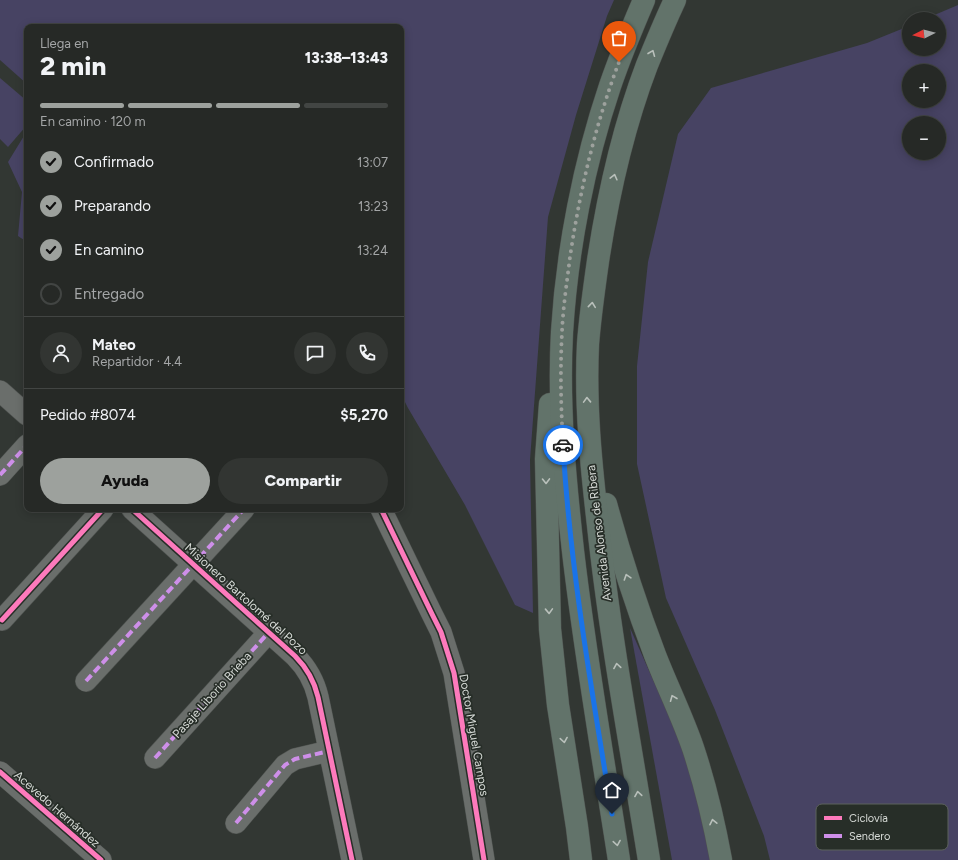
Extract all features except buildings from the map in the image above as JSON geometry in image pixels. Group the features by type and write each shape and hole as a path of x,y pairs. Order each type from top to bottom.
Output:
{"highway":[{"path":"619,860 587,659 570,522 562,425 562,332 568,274 585,173 610,86 644,0"},
{"name":"Avenida Alonso de Ribera","path":"649,860 608,603 588,439 588,344 593,293 610,193 620,152 646,66 675,0"},
{"path":"562,332 553,375 548,413 546,459 550,629 558,704 581,860"},
{"path":"588,439 618,548 635,601 701,773 713,818 721,860"}],"street":[{"path":"0,391 24,412"},
{"path":"0,475 24,448"},
{"path":"2,620 100,512"},
{"name":"Misionero Bartolomé del Pozo","path":"135,512 295,656 311,675 315,686 352,860"},
{"path":"86,681 241,512"},
{"name":"Doctor Miguel Campos","path":"382,512 432,614 443,639 454,673 484,860"},
{"name":"Pasaje Liborio Brieba","path":"155,758 269,632"},
{"path":"236,823 285,765 295,759 329,751"},
{"name":"Acevedo Hernández","path":"0,772 101,860"}],"shaded area":[{"path":"0,0 614,0 607,16 576,115 548,217 530,460 533,613 515,605 465,505 404,400 404,24 24,24 24,81 0,60"},
{"path":"958,5 958,860 770,860 764,836 715,710 666,598 637,464 637,366 648,262 678,134 711,88 867,43 902,29 902,56 946,56 946,12 942,12"},
{"path":"0,78 24,98 24,128 8,147 0,139"},
{"path":"24,136 24,240 18,236 22,192 8,162"},
{"path":"630,628 687,756 712,860 672,860"}],"marked path":[{"path":"0,475 24,448"},
{"path":"86,681 241,512"},
{"path":"155,758 269,632"},
{"path":"236,823 285,765 295,759 329,751"}],"cycle path":[{"path":"2,620 100,512"},
{"path":"135,512 295,656 303,665 312,680 318,697 352,860"},
{"path":"382,512 441,632 454,673 484,860"},
{"path":"0,772 101,860"}],"way so far":[{"path":"563,445 561,377 562,332 568,274 580,195 585,173 595,134 619,62"}],"route":[{"path":"563,445 570,522 587,659 612,814"}]}
